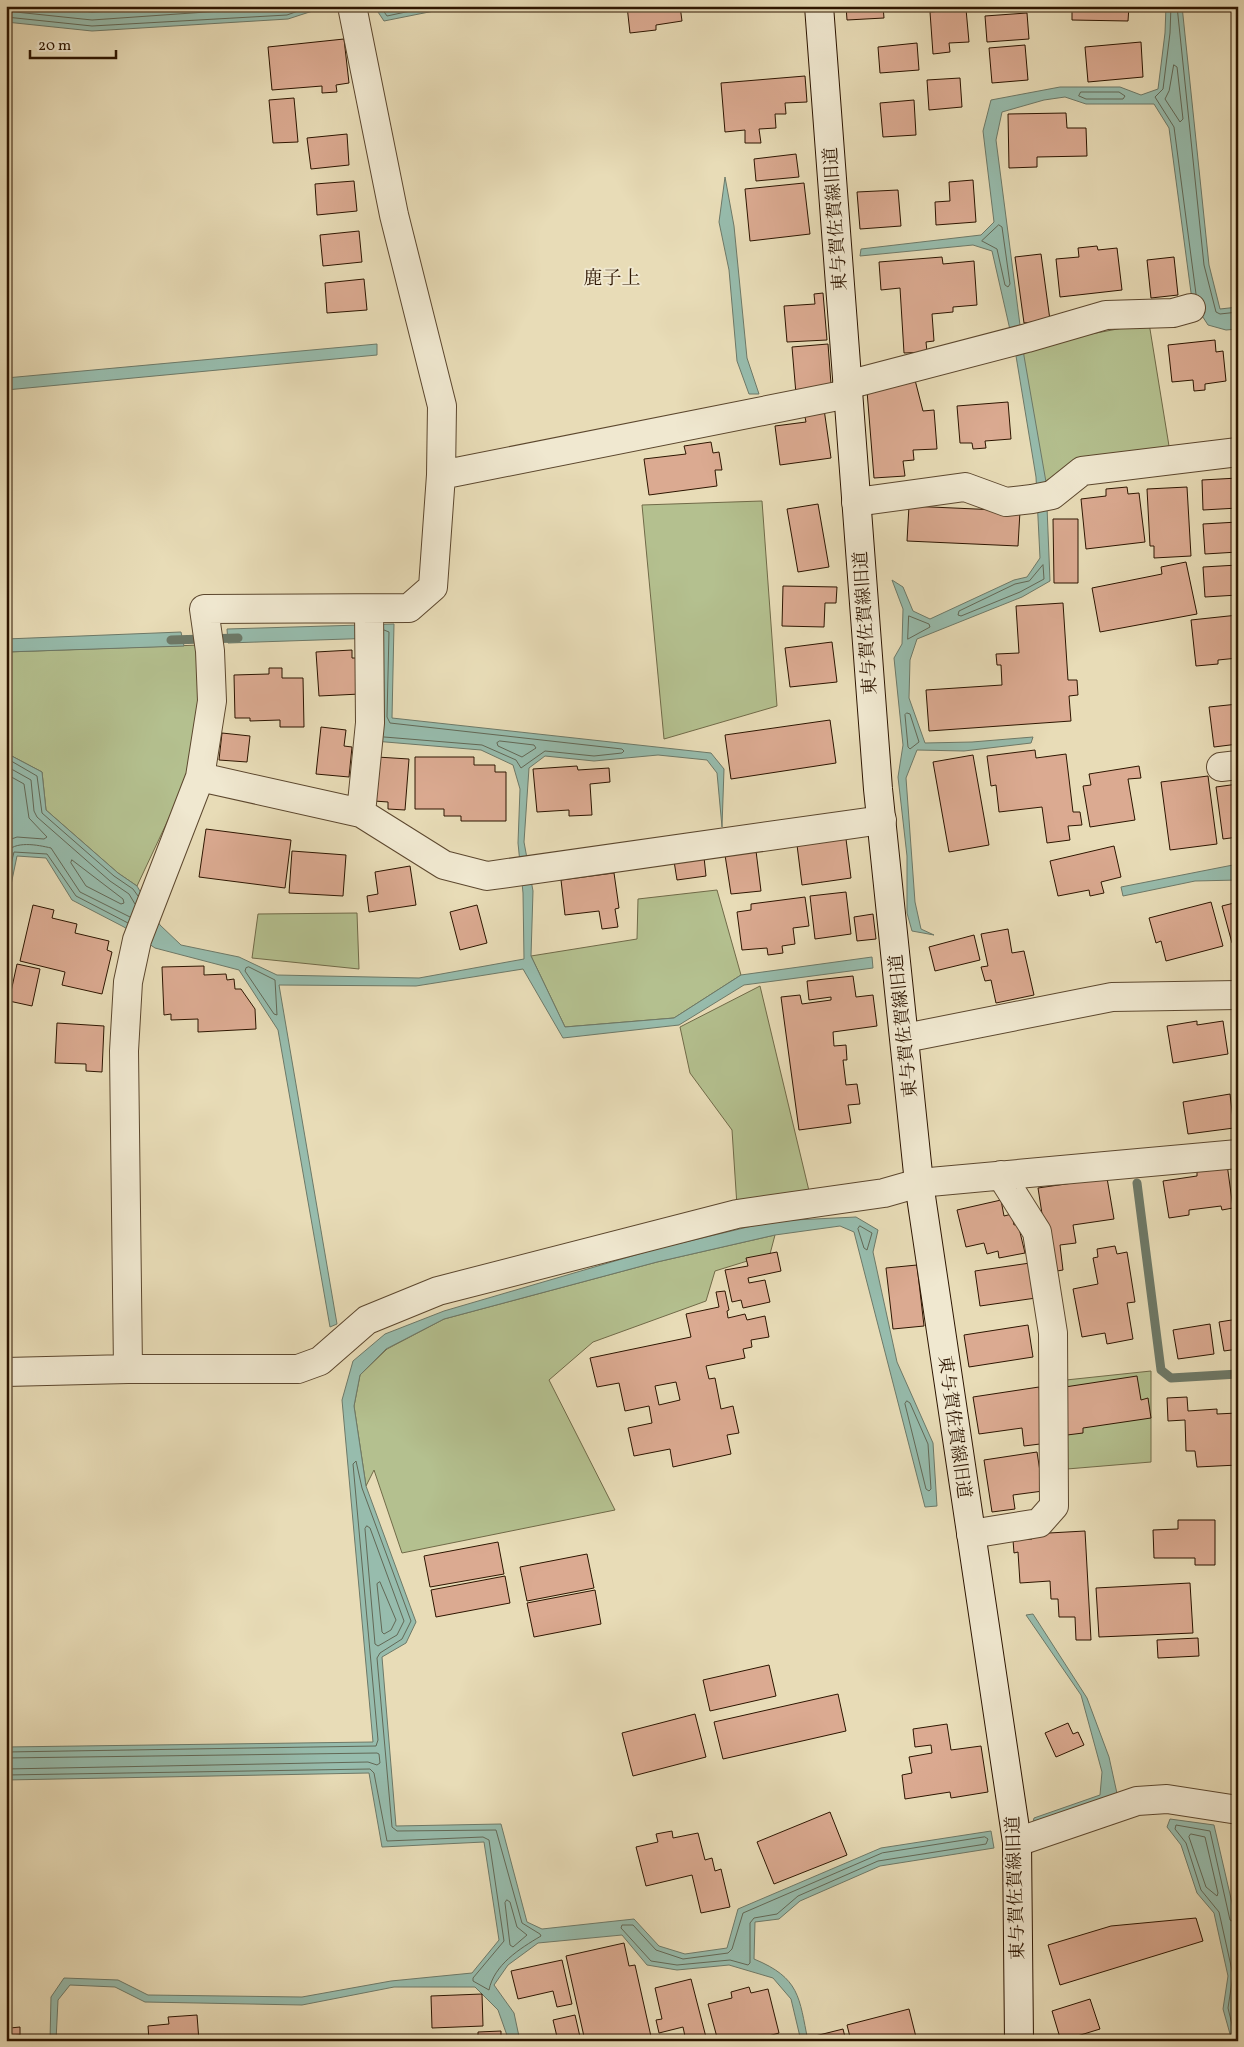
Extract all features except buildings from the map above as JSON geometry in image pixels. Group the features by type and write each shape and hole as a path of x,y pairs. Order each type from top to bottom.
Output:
{"street":[{"name":"東与賀佐賀線旧道","path":"819,6 878,790 919,1183 1017,1842 1019,2041"},
{"path":"128,1369 124,1051 128,982 137,940 200,777 212,701 210,651 204,609 369,624 409,608 433,587 441,474 442,406 394,215 352,7"},
{"path":"441,474 848,389 1106,315 1173,313 1191,308"},
{"path":"856,502 965,487 1006,502 1042,497 1082,471 1238,452"},
{"path":"361,813 370,723 369,624"},
{"path":"200,777 361,813 444,865 487,876 882,820"},
{"path":"905,1038 1112,997 1238,995"},
{"path":"6,1372 128,1369 298,1369 320,1361 366,1320 438,1290 737,1214 884,1193 919,1183 1238,1154"},
{"path":"971,1534 1039,1523 1054,1506 1053,1333 1037,1232 1001,1175"},
{"path":"1017,1842 1137,1801 1167,1799 1238,1810"}],"green space":[{"path":"1149,323 1169,446 1079,462 1042,483 1017,348"},
{"path":"762,501 777,706 664,739 642,505"},
{"path":"200,645 205,700 192,769 137,886 118,873 46,810 42,772 6,753 6,652"},
{"path":"717,890 741,975 674,1018 565,1027 531,956 637,939 638,899"},
{"path":"357,913 359,969 252,958 258,914"},
{"path":"760,986 810,1195 737,1206 732,1130 690,1073 680,1027"},
{"path":"775,1235 770,1254 715,1271 706,1301 593,1342 549,1380 615,1510 402,1553 374,1470 366,1486 354,1406 360,1375 387,1349 444,1319 657,1262"},
{"path":"1151,1371 1151,1462 1067,1469 1066,1380"}],"water":[{"path":"6,6 328,6 288,19 92,31 6,22"},
{"path":"374,6 459,6 384,21"},
{"path":"1166,6 1182,6 1209,265 1220,309 1238,307 1238,329 1226,330 1208,325 1192,300 1169,128 1154,104 1086,104 1065,97 1044,100 1002,112 996,140 1024,356 1046,482 1050,581 1022,597 917,639 910,660 909,698 925,743 972,742 1033,737 1031,743 964,751 917,750 906,778 915,902 921,929 934,935 912,931 907,913 907,856 898,777 903,745 894,658 902,644 903,609 892,580 903,587 913,611 930,619 1014,580 1027,577 1040,558 1036,477 1016,356 992,251 973,245 860,256 861,249 981,235 994,222 983,131 991,100 1060,87 1120,87 1141,95 1158,89 1165,33"},
{"path":"725,177 734,226 747,358 759,394 749,394 737,361 729,270 719,222"},
{"path":"377,344 377,355 6,390 6,378"},
{"path":"394,624 392,718 711,753 724,769 722,827 717,773 707,760 658,755 594,761 545,756 529,768 524,842 533,891 531,956 565,1027 674,1018 741,975 872,957 873,968 744,985 679,1025 563,1038 523,969 416,986 279,985 337,1324 330,1327 278,1030 239,970 155,948 124,927 72,900 46,858 17,856 6,909 6,753 42,772 46,810 118,873 137,886 160,925 181,945 239,957 277,975 419,978 524,959 523,893 518,843 520,789 513,765 481,750 374,741 377,638 228,643 227,629"},
{"path":"181,632 184,646 6,652 6,639"},
{"path":"1238,864 1238,880 1195,881 1123,896 1121,887"},
{"path":"856,1217 878,1230 873,1252 897,1362 933,1443 937,1506 925,1507 854,1232 840,1226 775,1235 657,1262 444,1319 386,1349 360,1375 354,1406 366,1486 416,1622 406,1643 382,1657 396,1826 501,1824 527,1922 542,1929 634,1919 659,1946 685,1954 727,1948 738,1909 881,1848 991,1831 994,1848 880,1866 800,1901 779,1919 755,1922 754,1959 781,1974 795,1991 808,2041 801,2041 791,1999 773,1978 729,1965 677,1970 647,1965 622,1935 538,1943 508,1965 494,1985 514,2013 520,2041 509,2041 498,2010 475,1987 394,1987 302,2005 145,2002 115,1987 70,1985 58,2000 56,2041 50,2041 51,1997 64,1978 118,1980 148,1995 302,1997 391,1981 472,1973 499,1940 484,1842 382,1847 369,1773 6,1780 6,1747 373,1742 342,1400 353,1361 385,1334 444,1311 656,1249 773,1221"},
{"path":"1033,1614 1087,1698 1109,1757 1118,1798 1032,1826 1034,1818 1100,1795 1102,1772 1081,1695 1026,1615"},
{"path":"1170,1819 1214,1825 1238,1929 1238,2041 1232,2041 1223,2009 1228,1976 1214,1913 1197,1893 1181,1845 1167,1827"}],"waterway":[{"path":"171,640 238,638"},
{"path":"1137,1183 1161,1370 1171,1378 1238,1374"}],"district":[{"name":"鹿子上","path":"612,277"}]}
